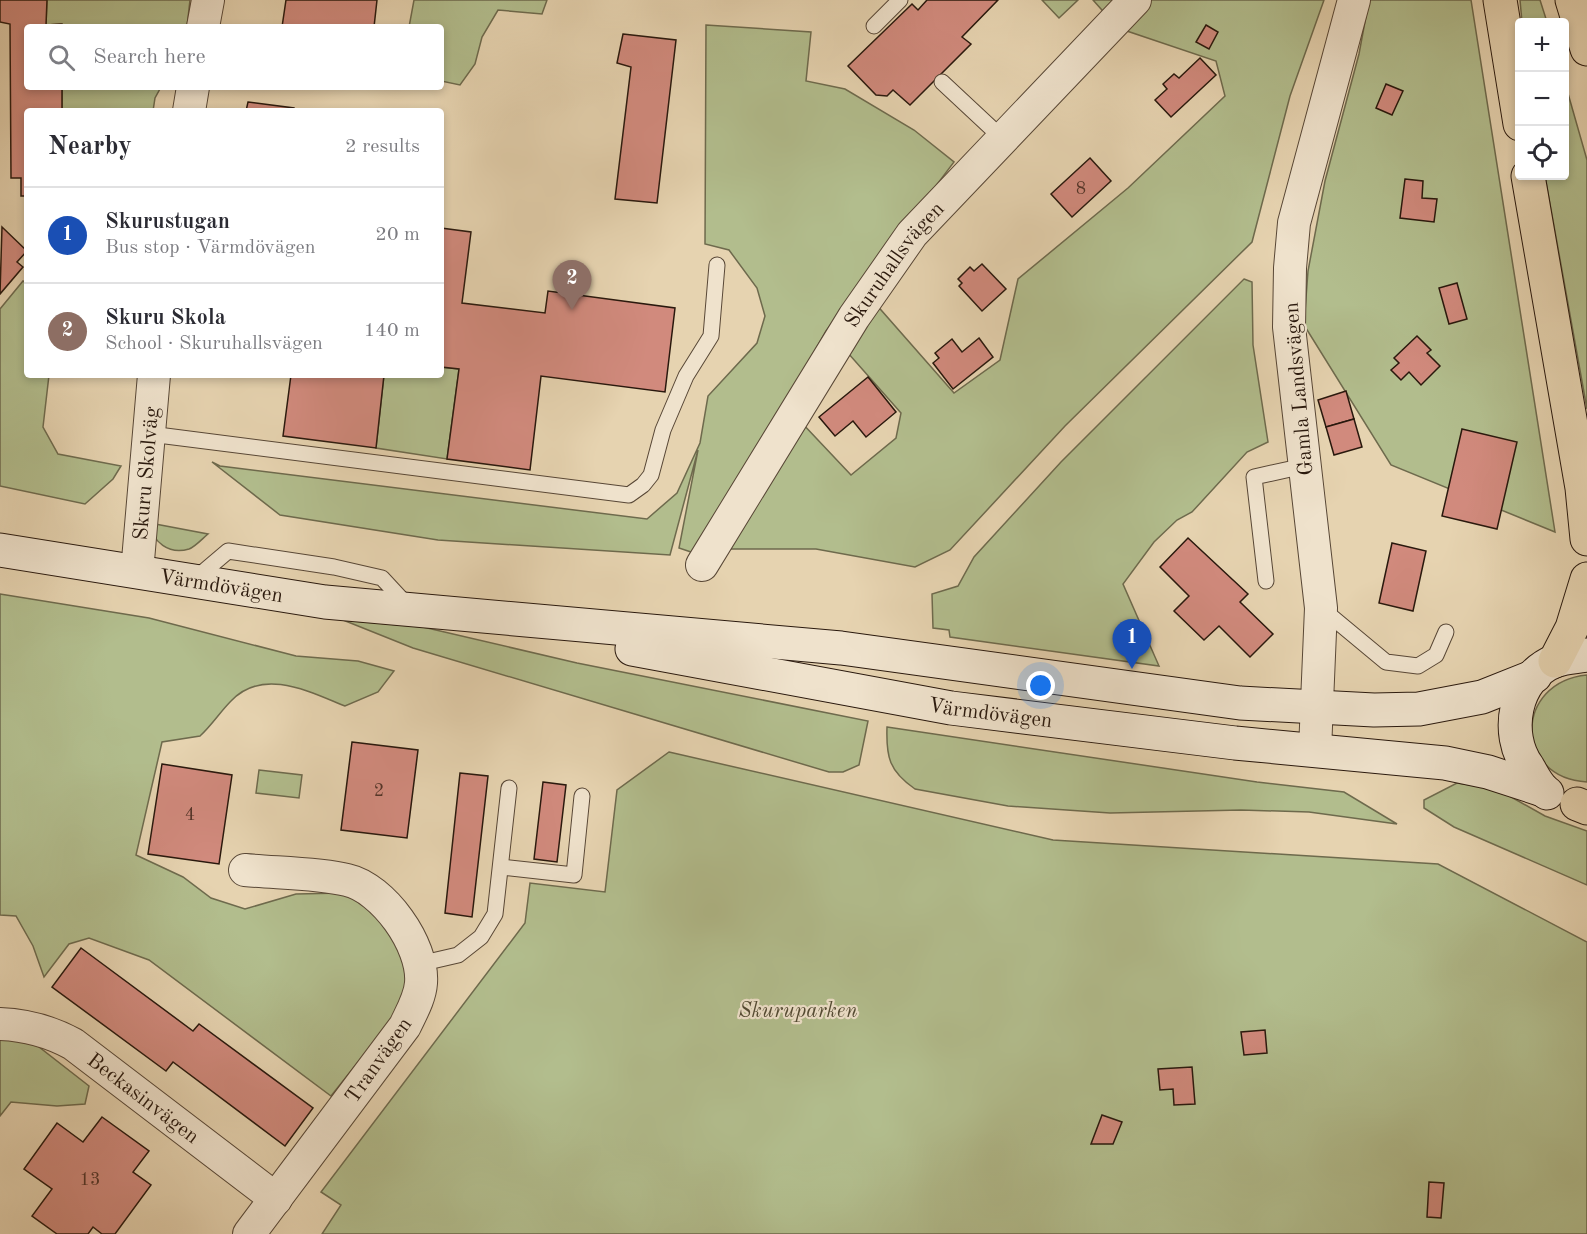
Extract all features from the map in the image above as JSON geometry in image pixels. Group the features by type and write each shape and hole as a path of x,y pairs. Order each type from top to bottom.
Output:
{"highway":[{"path":"1500,0 1515,93"},
{"path":"1572,0 1587,49"},
{"path":"1529,180 1582,488 1587,539"},
{"path":"1545,669 1572,628 1587,579"}],"main road":[{"name":"Värmdövägen","path":"0,550 325,602 428,613 841,648 1240,703 1419,710 1482,697 1545,669 1587,655"},
{"name":"Värmdövägen","path":"428,613 951,708 1235,743 1469,767 1584,805"},
{"path":"1543,790 1521,758 1514,730 1517,705 1524,689 1545,669"}],"street":[{"path":"204,24 208,0"},
{"name":"Skuruhallsvägen","path":"702,565 848,327 912,234 1135,0"},
{"name":"Gamla Landsvägen","path":"1315,750 1320,608 1289,327 1294,223 1354,0"},
{"path":"190,108 192,90"},
{"name":"Skuru Skolväg","path":"137,572 154,378"},
{"name":"Tranvägen","path":"245,870 348,880 375,895 396,916 411,939 419,964 421,982 416,1004 405,1026 249,1234"},
{"name":"Beckasinvägen","path":"0,1024 21,1025 51,1032 73,1044 276,1199"}],"lane":[{"path":"874,26 900,0"},
{"path":"942,82 1002,138"},
{"path":"150,434 629,495 643,485 651,475 663,430 682,384 711,336 717,266"},
{"path":"1266,581 1254,477 1304,466"},
{"path":"1320,608 1386,662 1418,666 1436,656 1446,632"},
{"path":"419,964 458,954 481,937 495,914 509,788"},
{"path":"501,867 574,875 582,796"}],"green space":[{"path":"47,0 190,0 187,24 46,24"},
{"path":"414,0 547,0 542,14 498,10 482,37 475,64 460,85 444,82 444,24 410,24"},
{"path":"1042,0 1078,0 1059,18"},
{"path":"1093,0 1324,0 1290,96 1252,242 1065,426 950,550 915,567 816,549 722,549 800,421 851,475 896,438 901,413 840,344 874,302 954,393 1000,360 1018,279 1128,188 1225,96 1216,61 1118,28"},
{"path":"1369,0 1471,0 1555,532 1391,465 1304,325 1308,271 1325,181 1359,54"},
{"path":"1520,0 1540,0 1546,18 1522,18"},
{"path":"706,25 811,32 806,81 845,89 914,130 954,162 826,331 700,555 679,548 698,450 670,555 438,540 280,515 212,462 220,466 647,519 677,493 700,443 708,396 757,343 765,316 757,288 729,250 705,244"},
{"path":"62,90 159,90 153,108 62,108"},
{"path":"1569,97 1587,160 1587,409 1546,180 1569,180"},
{"path":"1244,279 1252,282 1253,345 1268,442 1247,452 1192,512 1177,520 1154,542 1123,584 1159,666 950,637 949,630 933,628 932,594 958,586 974,557 1061,462"},
{"path":"24,282 24,378 49,378 43,427 58,454 121,466 113,479 85,504 0,486 0,309"},
{"path":"444,367 459,369 447,459 376,448 384,378 444,378"},
{"path":"150,523 208,534 189,549 175,550 158,541 151,530"},
{"path":"0,594 149,618 296,656 358,661 394,671 378,692 345,706 302,689 272,684 257,685 231,701 200,736 162,742 136,855 183,877 211,898 245,909 296,894 342,893 364,903 381,921 399,948 405,966 406,987 390,1022 331,1096 149,960 89,938 69,944 44,977 33,946 16,916 0,915"},
{"path":"343,620 423,627 577,663 868,721 859,765 843,772 829,772 413,648"},
{"path":"1587,675 1587,782 1563,777 1546,765 1535,748 1532,730 1535,711 1546,694 1563,681"},
{"path":"887,727 1257,782 1344,792 1397,824 1309,812 1241,810 1110,813 1008,806 915,789 894,769 887,747"},
{"name":"Skuruparken","path":"669,752 1053,840 1438,864 1587,942 1587,1234 322,1234 341,1205 321,1192 525,923 530,883 605,892 617,790"},
{"path":"259,770 302,775 299,798 256,793"},
{"path":"1457,783 1497,789 1545,816 1587,831 1587,885 1454,827 1424,808 1424,800"},
{"path":"0,1037 30,1040 89,1086 85,1104 57,1106 11,1102 0,1116"}],"building":[{"path":"0,0 47,0 46,24 24,24 24,90 62,90 62,108 24,108 24,196 21,196 21,178 11,178 10,24 0,22"},
{"path":"286,0 377,0 374,24 282,24"},
{"path":"927,0 998,0 962,37 971,44 910,105 893,90 887,96 876,95 848,66 912,4 918,10"},
{"path":"1206,25 1218,32 1209,49 1196,42"},
{"path":"623,34 676,40 657,203 615,199 631,67 617,63"},
{"path":"1200,58 1216,75 1171,117 1155,100 1167,89 1163,84 1174,74 1179,78"},
{"path":"1386,84 1403,91 1392,115 1376,108"},
{"path":"248,102 294,108 247,108"},
{"path":"1090,158 1111,181 1072,217 1051,194"},
{"path":"1405,179 1423,181 1422,198 1437,199 1434,222 1400,218"},
{"path":"2,227 24,248 24,254 17,262 23,267 0,294"},
{"path":"444,228 471,232 462,303 545,313 548,291 675,308 665,392 541,376 530,470 447,459 459,369 444,367"},
{"path":"982,264 1006,289 982,311 959,286 962,283 958,279 970,267 974,271"},
{"path":"1457,283 1467,319 1449,324 1439,288"},
{"path":"1417,336 1431,350 1427,353 1440,366 1421,385 1409,372 1401,380 1391,370 1399,363 1394,358"},
{"path":"979,338 993,357 953,389 933,363 939,358 935,353 952,339 962,352"},
{"path":"868,377 896,412 866,437 853,421 835,436 819,417"},
{"path":"291,378 384,378 376,448 283,436"},
{"path":"1346,391 1354,419 1326,427 1318,400"},
{"path":"1354,419 1362,447 1334,455 1326,427"},
{"path":"1462,429 1517,442 1497,529 1442,516"},
{"path":"1188,538 1248,594 1240,602 1273,634 1250,657 1219,626 1204,640 1174,611 1189,596 1160,567"},
{"path":"1392,543 1426,551 1413,611 1379,603"},
{"path":"352,742 418,750 407,838 341,830"},
{"path":"162,764 232,775 219,864 148,854"},
{"path":"460,773 488,776 472,917 445,913"},
{"path":"543,782 566,785 557,862 534,859"},
{"path":"81,948 193,1031 199,1024 313,1108 285,1146 173,1062 166,1071 52,987"},
{"path":"1265,1030 1267,1053 1244,1055 1241,1032"},
{"path":"1192,1067 1195,1104 1174,1105 1173,1089 1160,1090 1158,1069"},
{"path":"1102,1115 1122,1122 1113,1144 1091,1144"},
{"path":"102,1117 149,1151 133,1172 151,1185 115,1234 102,1234 93,1227 88,1234 57,1234 32,1216 52,1189 24,1169 57,1123 83,1142"},
{"path":"1429,1182 1444,1183 1441,1218 1427,1217"}],"place":[{"name":"Skuru Skola","path":"572,310"},
{"name":"Skurustugan","path":"1132,669"}]}
